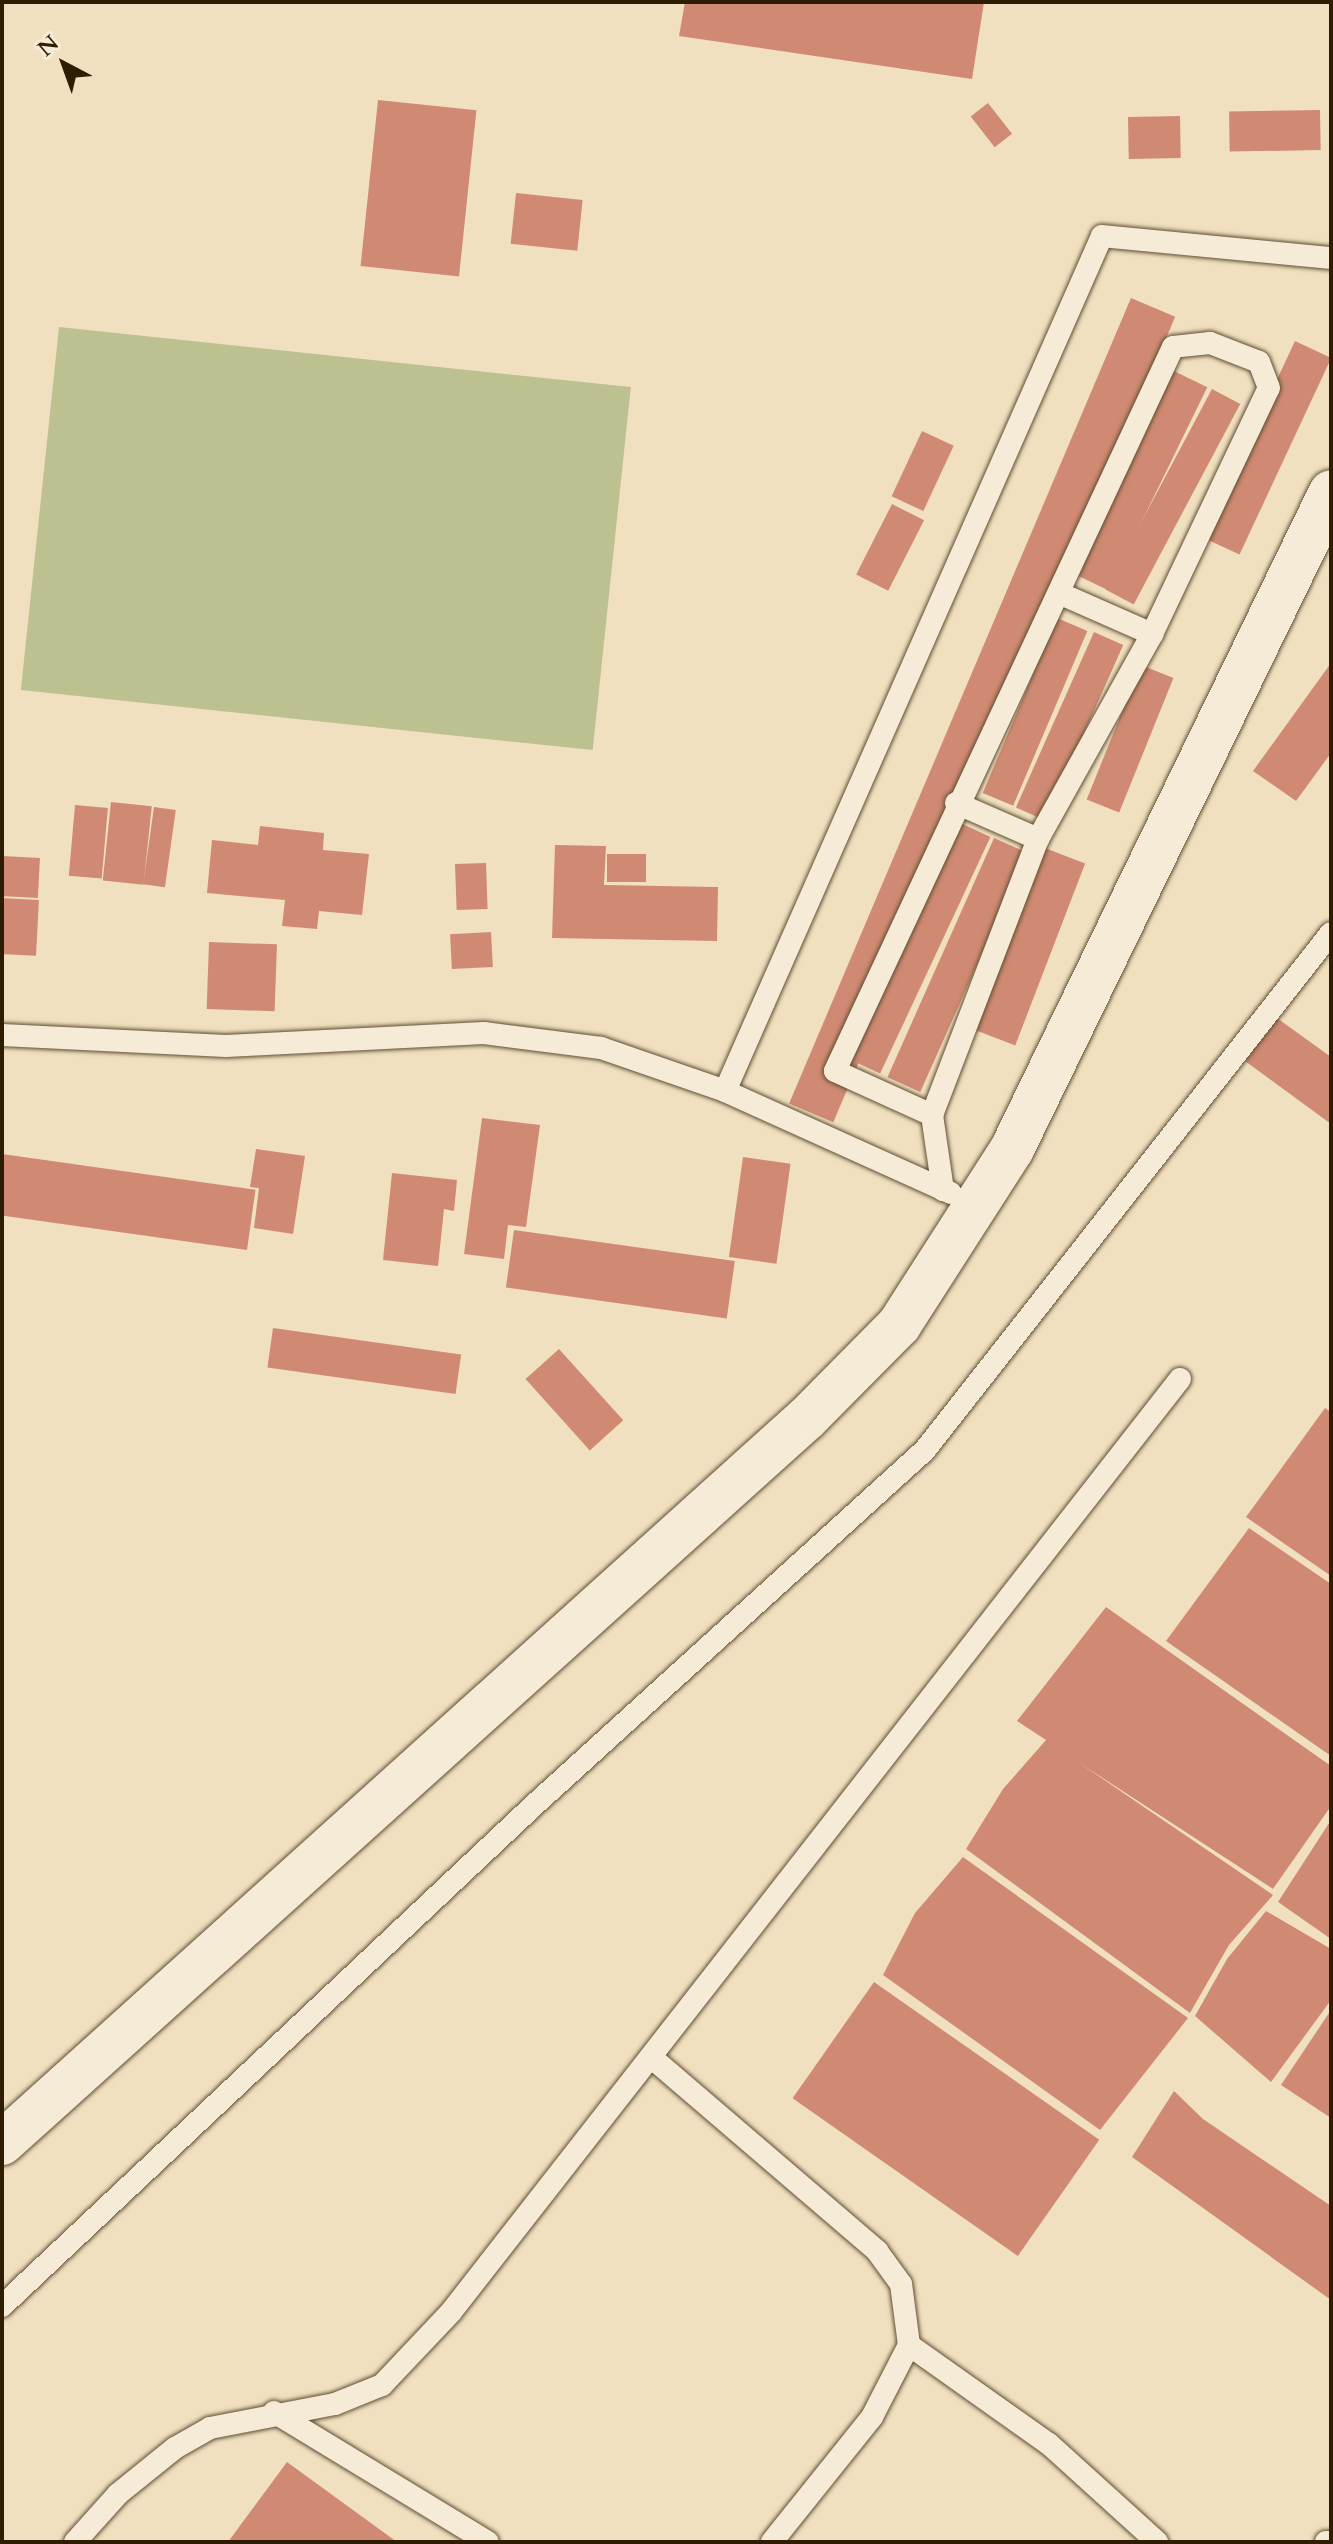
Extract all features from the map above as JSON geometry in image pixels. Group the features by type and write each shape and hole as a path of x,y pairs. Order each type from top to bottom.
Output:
{"street":[{"path":"2,2143 816,1409 899,1325 961,1198 1012,1149 1331,492"}],"lane":[{"path":"725,1091 1102,236 1331,258"},
{"path":"932,1115 835,1071 956,803 1059,593 1173,347 1210,343 1259,362 1269,388 1152,634 1038,839 932,1115 961,1198"},
{"path":"1059,593 1152,634"},
{"path":"956,803 1038,839"},
{"path":"2,2306 532,1807 925,1450 1331,933"},
{"path":"2,1035 226,1046 484,1033 601,1048 725,1091 961,1198"},
{"path":"75,2542 118,2494 175,2448 210,2428 274,2412 335,2404 382,2385 451,2312 1180,1379"},
{"path":"651,2057 877,2251 901,2284 909,2345 872,2417 772,2542"},
{"path":"909,2345 1049,2444 1157,2542"},
{"path":"274,2412 488,2542"}],"green space":[{"path":"59,327 631,387 593,750 21,690"}],"building":[{"path":"685,2 984,2 972,79 679,36"},
{"path":"378,100 476,110 459,276 361,266"},
{"path":"988,103 1012,134 995,147 971,117"},
{"path":"1320,110 1321,150 1230,152 1229,112"},
{"path":"1180,116 1181,158 1129,159 1128,117"},
{"path":"516,193 583,200 577,251 511,244"},
{"path":"1131,298 1175,317 833,1122 789,1103"},
{"path":"1295,341 1331,358 1240,555 1203,538"},
{"path":"1174,371 1207,387 1108,590 1075,574"},
{"path":"1212,389 1240,404 1134,604 1105,589"},
{"path":"922,431 954,446 923,511 892,496"},
{"path":"892,504 924,520 888,591 856,574"},
{"path":"1057,618 1087,631 1013,806 983,793"},
{"path":"1094,632 1123,645 1045,820 1016,807"},
{"path":"1331,663 1331,753 1296,801 1253,771"},
{"path":"1141,665 1173,678 1119,813 1087,799"},
{"path":"111,802 152,806 144,885 103,881"},
{"path":"75,805 108,808 102,879 69,876"},
{"path":"154,807 176,810 165,887 143,884"},
{"path":"956,821 990,837 880,1074 846,1058"},
{"path":"260,826 324,833 323,850 369,854 362,915 319,911 317,929 282,926 285,900 207,893 212,840 258,845"},
{"path":"994,838 1027,853 920,1092 887,1077"},
{"path":"555,845 606,846 604,885 718,887 717,941 552,938"},
{"path":"1045,848 1085,863 1015,1045 975,1030"},
{"path":"607,854 646,854 646,882 607,882"},
{"path":"2,856 40,858 38,898 2,896"},
{"path":"486,863 488,909 457,910 455,864"},
{"path":"2,898 39,900 36,956 2,954"},
{"path":"491,932 493,967 452,969 450,934"},
{"path":"209,942 277,944 275,1011 207,1009"},
{"path":"1277,1018 1331,1057 1331,1124 1245,1061"},
{"path":"482,1118 540,1125 526,1227 508,1225 504,1259 464,1254"},
{"path":"256,1149 305,1156 293,1234 254,1228 259,1188 250,1187"},
{"path":"2,1154 256,1190 247,1250 2,1216"},
{"path":"743,1157 791,1164 776,1264 729,1257"},
{"path":"392,1173 457,1180 454,1211 444,1209 438,1266 383,1260"},
{"path":"514,1230 735,1261 727,1318 506,1287"},
{"path":"273,1328 461,1354 456,1394 267,1368"},
{"path":"559,1349 623,1420 590,1450 526,1379"},
{"path":"1325,1408 1331,1412 1331,1576 1246,1517"},
{"path":"1249,1528 1331,1584 1331,1756 1166,1641"},
{"path":"1106,1607 1331,1766 1331,1806 1273,1889 1078,1762 1273,1895 1229,1945 1190,2013 966,1849 1003,1789 1046,1740 1017,1721"},
{"path":"1331,1820 1331,1939 1278,1902"},
{"path":"963,1857 1188,2018 1100,2130 883,1975 915,1913"},
{"path":"1266,1911 1331,1949 1331,2000 1271,2082 1195,2016 1227,1959"},
{"path":"874,1982 1099,2140 1018,2256 793,2098"},
{"path":"1331,2010 1331,2118 1281,2085"},
{"path":"1174,2091 1203,2119 1331,2206 1331,2300 1132,2157"},
{"path":"287,2462 397,2542 228,2542"}]}
